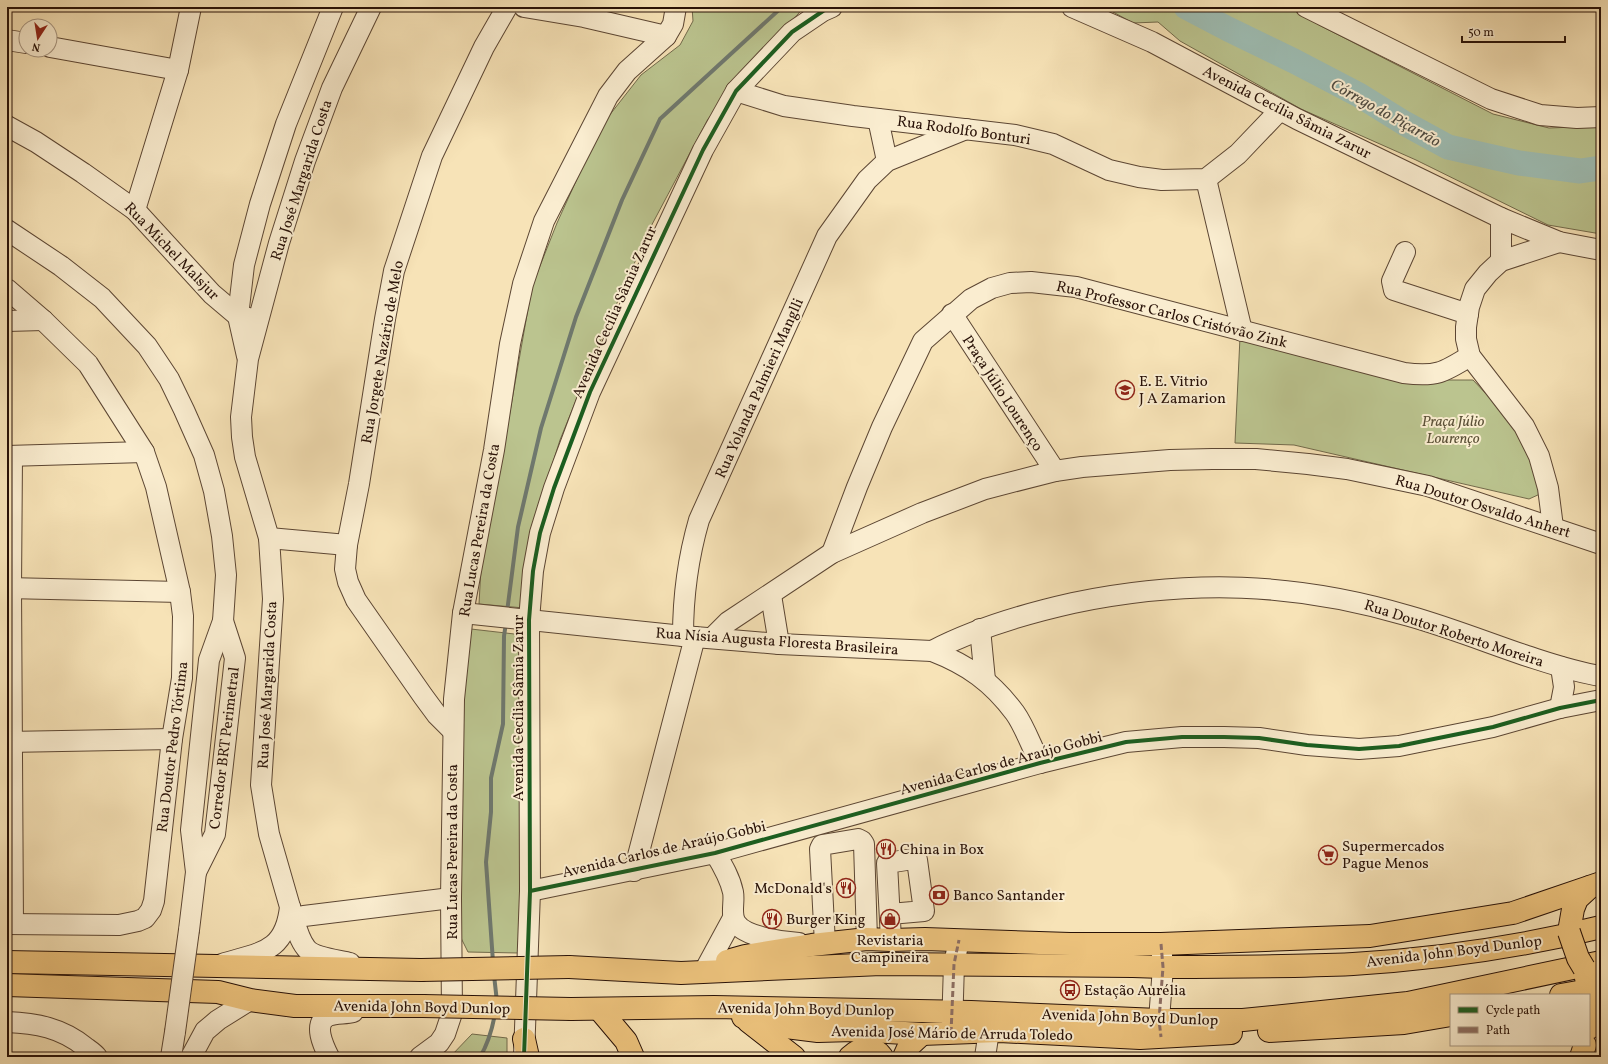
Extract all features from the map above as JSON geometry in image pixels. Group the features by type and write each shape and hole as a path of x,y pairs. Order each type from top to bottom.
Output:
{"main road":[{"path":"1590,1023 1595,988 1593,965 1578,958 1569,932 1573,910 1577,899 1596,885"},
{"name":"Avenida John Boyd Dunlop","path":"681,973 746,956 819,944 867,939 925,939 1070,944 1161,944 1370,936 1513,913 1596,885"},
{"name":"Avenida John Boyd Dunlop","path":"7,962 421,970 569,967 681,973 881,964 1163,967 1264,966 1354,964 1438,956 1547,940 1601,927"},
{"name":"Avenida John Boyd Dunlop","path":"1452,994 1593,965"},
{"name":"Avenida John Boyd Dunlop","path":"7,985 218,992 250,1000 295,1006 423,1006 571,1010 714,1007 952,1022 1160,1029 1408,1003 1450,994"},
{"path":"1566,994 1595,988"},
{"name":"Avenida José Mário de Arruda Toledo","path":"714,1007 786,1027 818,1031 853,1030 922,1034 952,1022 989,1031 1140,1038 1160,1029 1404,1023 1450,1015"},
{"path":"600,1009 626,1040 632,1057"},
{"path":"742,1016 794,1057"},
{"path":"904,1057 910,1046 922,1034"},
{"path":"1582,1057 1586,1046"},
{"path":"850,1057 858,1049 868,1048 878,1050 882,1057"}],"street":[{"path":"135,210 178,70 191,7"},
{"name":"Rua José Margarida Costa","path":"248,359 238,316 244,265 273,162 286,124 334,7"},
{"name":"Rua José Margarida Costa","path":"371,7 332,88 310,146 279,243 248,359 241,417 245,457 269,538 273,599 261,785 269,834 291,915 306,949 317,955 380,969"},
{"name":"Rua Jorgete Nazário de Melo","path":"452,731 422,696 356,600 348,582 345,569 347,545 359,484 384,319 394,271 432,156 484,47 507,7"},
{"path":"524,7 584,17 666,36 673,24 676,7"},
{"name":"Avenida Cecília Sâmia Zarur","path":"526,1051 530,891 524,619 540,533 554,488 590,392 702,150 736,91 792,32 823,10 832,7"},
{"name":"Avenida Cecília Sâmia Zarur","path":"1072,7 1152,42 1280,110 1501,218 1560,242 1601,250"},
{"path":"1306,7 1491,99 1540,115 1577,118 1601,117"},
{"name":"Rua Lucas Pereira da Costa","path":"420,1057 439,1043 445,1034 452,1013 452,731 455,690 463,613 471,563 494,450 510,344 523,284 544,221 608,96 627,71 666,36"},
{"path":"7,40 18,42"},
{"path":"58,48 178,70"},
{"name":"Rua Rodolfo Bonturi","path":"736,91 784,106 1015,135 1053,144 1109,170 1138,177 1162,180 1206,179"},
{"path":"1242,331 1206,179 1238,154 1280,110"},
{"path":"878,119 887,161"},
{"name":"Rua Michel Malsjur","path":"7,126 36,142 135,210 212,294 238,316 258,320"},
{"name":"Rua Yolanda Palmieri Manglli","path":"634,871 697,637 683,616 692,544 702,513 827,236 867,180 887,161 966,129"},
{"path":"1501,218 1501,261"},
{"name":"Corredor BRT Perimetral","path":"7,230 61,266 102,298 147,346 169,379 204,455 214,491 222,536 226,575 223,622 209,660 191,830 196,872 171,1057"},
{"path":"1553,527 1548,488 1539,456 1524,426 1470,356 1466,339 1468,314 1476,289 1488,273 1501,261 1560,242"},
{"path":"1405,252 1392,280 1394,290 1468,314"},
{"name":"Rua Professor Carlos Cristóvão Zink","path":"832,553 882,427 923,341 952,314 971,299 992,288 1010,283 1031,282 1076,287 1404,373 1424,376 1440,373 1452,368 1470,356"},
{"name":"Rua Doutor Pedro Tórtima","path":"7,289 43,320 88,364 144,452 156,487 180,592 183,616 182,678 172,739 154,901 151,910 145,918 119,925 10,924"},
{"name":"Praça Júlio Lourenço","path":"952,314 1055,471"},
{"path":"7,320 43,320"},
{"path":"10,924 9,456 144,452"},
{"name":"Rua Doutor Osvaldo Anhert","path":"697,637 728,622 771,595 832,553 922,512 992,487 1055,471 1125,463 1177,460 1256,459 1347,469 1428,486 1601,544"},
{"path":"269,538 347,545"},
{"name":"Rua Doutor Roberto Moreira","path":"932,651 980,629 1052,608 1124,594 1220,586 1258,588 1332,596 1401,614 1561,667 1601,676"},
{"path":"9,588 180,592"},
{"path":"771,595 779,644"},
{"name":"Rua Nísia Augusta Floresta Brasileira","path":"463,613 779,644 932,651 952,659 985,680 1015,714 1040,763"},
{"name":"Corredor BRT Perimetral","path":"196,872 215,834 235,658 223,622"},
{"path":"980,629 985,680"},
{"path":"1560,708 1564,687 1561,667"},
{"path":"422,696 455,690"},
{"name":"Avenida Carlos de Araújo Gobbi","path":"530,891 634,871 715,853 1040,763 1126,742 1182,737 1259,738 1307,745 1359,749 1399,746 1493,728 1560,708 1601,700"},
{"path":"10,742 172,739"},
{"path":"715,853 728,875 733,894 733,918 736,924 751,933 773,941 819,944 820,849 822,845 858,839 862,841 864,844 867,939"},
{"path":"891,940 887,863 913,859 917,860 918,863 924,911 925,939"},
{"path":"217,966 267,950 282,936 291,915 451,898"},
{"path":"890,914 924,911"},
{"path":"706,966 733,918"},
{"path":"952,1022 954,964 959,940"},
{"path":"1160,1029 1163,967 1161,944"},
{"path":"191,1057 205,1032 218,1020 250,1000"},
{"path":"329,1057 321,1038 320,1029 323,1020 328,1016 391,1006"},
{"path":"7,1022 26,1022 54,1028 77,1040 97,1057"},
{"path":"985,1057 989,1031"}],"green space":[{"path":"692,7 804,7 708,119 648,232 596,351 560,440 532,529 524,608 479,604 482,550 497,486 532,286 557,223 601,126 641,75 680,45 693,21"},
{"path":"1104,7 1291,7 1319,25 1493,114 1549,128 1601,126 1601,234 1548,225 1416,160 1301,109 1180,41 1158,22 1133,23"},
{"name":"Praça Júlio Lourenço","path":"1240,337 1403,380 1473,380 1521,431 1540,494 1529,499 1294,445 1235,443"},
{"path":"471,629 523,635 521,880 518,953 468,952 460,936 461,720"},
{"path":"472,1034 507,1038 507,1057 450,1057"}],"waterway":[{"path":"507,612 518,527 541,428 576,317 622,200 660,119 782,7"},
{"name":"Córrego do Piçarrão","path":"1186,7 1359,95 1404,123 1448,147 1519,163 1580,171 1601,168"},
{"path":"493,962 486,862 491,812 491,778 503,724 504,636 506,623"},
{"path":"494,975 497,1002"},
{"path":"480,1057 493,1026 495,1014"}],"marked path":[{"path":"951,1033 954,964 959,940"},
{"path":"1161,944 1163,967 1159,1020 1161,1037"}],"cycle path":[{"path":"524,1057 530,891 529,620 533,571 540,533 554,488 590,392 703,150 736,91 792,32 823,11 832,7"},
{"path":"530,891 715,853 1040,763 1126,742 1182,737 1224,737 1259,738 1307,745 1359,749 1399,746 1493,727 1560,708 1601,700"}],"place":[{"name":"E. E. Vitrio J A Zamarion","path":"1125,390"},
{"name":"China in Box","path":"886,849"},
{"name":"Supermercados Pague Menos","path":"1328,855"},
{"name":"McDonald's","path":"846,888"},
{"name":"Banco Santander","path":"939,895"},
{"name":"Burger King","path":"772,919"},
{"name":"Revistaria Campineira","path":"890,919"},
{"name":"Estação Aurélia","path":"1070,990"}]}
